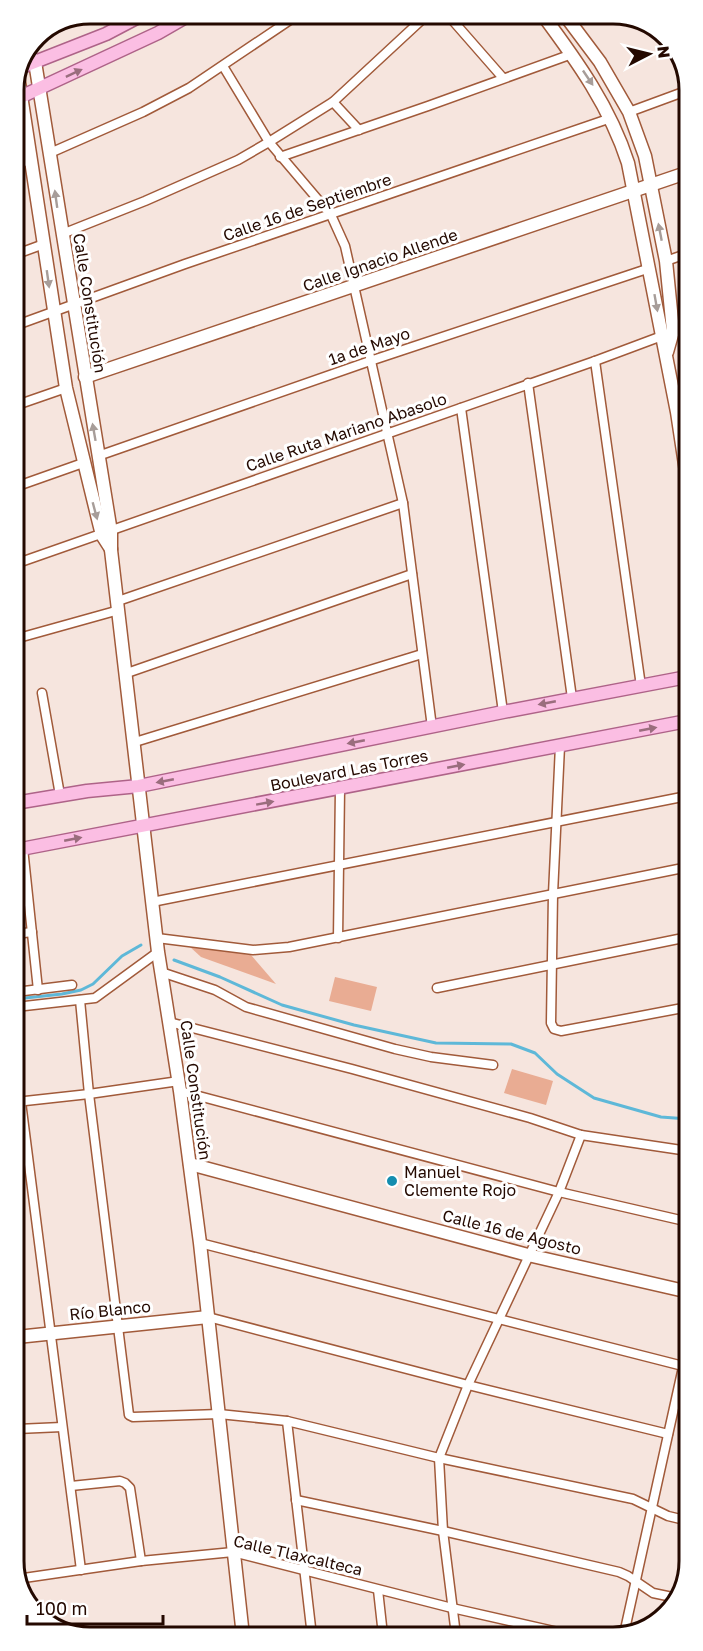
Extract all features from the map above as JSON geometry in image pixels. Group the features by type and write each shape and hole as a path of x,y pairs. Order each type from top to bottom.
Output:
{"main road":[{"path":"33,57 106,34 125,24"},
{"path":"24,95 174,24"},
{"path":"550,24 593,85 611,118 628,163 650,268 668,333"},
{"path":"572,24 600,62 629,112 645,156 666,261 667,353 679,399"},
{"name":"Calle Constitución","path":"32,60 50,153 98,456 107,533"},
{"name":"Calle Constitución","path":"24,128 31,159 66,388 82,463 111,550 158,952 180,1086 200,1243 241,1627"},
{"name":"Calle Ignacio Allende","path":"85,377 679,175"},
{"name":"Boulevard Las Torres","path":"24,801 139,786 572,698 679,679"},
{"name":"Boulevard Las Torres","path":"24,848 679,723"},
{"name":"Calle 16 de Agosto","path":"190,1164 528,1255 679,1290"},
{"name":"Río Blanco","path":"24,1337 208,1317"}],"street":[{"path":"50,153 143,112 189,88 284,24"},
{"path":"62,234 176,188 238,160 269,142 333,102 417,24"},
{"path":"456,24 502,78"},
{"path":"280,157 572,54"},
{"path":"223,66 269,142 331,215 345,246 403,503 432,727"},
{"path":"629,112 679,94"},
{"path":"333,102 359,130"},
{"name":"Calle 16 de Septiembre","path":"24,322 611,118"},
{"path":"24,162 31,159"},
{"path":"24,251 44,244"},
{"path":"666,261 679,256"},
{"name":"1a de Mayo","path":"98,456 370,361 650,268"},
{"name":"Calle Ruta Mariano Abasolo","path":"24,561 595,361 679,329"},
{"path":"595,361 641,686"},
{"path":"528,383 572,698"},
{"path":"24,403 66,388"},
{"path":"461,408 503,712"},
{"path":"24,484 82,463"},
{"path":"24,636 118,605 403,503"},
{"path":"127,673 412,574"},
{"path":"135,742 423,654"},
{"path":"42,693 60,795"},
{"path":"560,746 553,894 551,1023 554,1029 568,1030 679,1009"},
{"path":"338,938 340,789"},
{"path":"152,902 679,797"},
{"path":"157,938 253,950 289,947 679,869"},
{"path":"24,881 38,990"},
{"path":"24,933 32,932"},
{"path":"437,988 679,940"},
{"path":"24,1006 98,996 158,952"},
{"path":"161,972 215,990 246,1007 395,1049 431,1057 493,1065"},
{"path":"24,991 72,985"},
{"path":"80,1000 89,1094 120,1326 129,1415 134,1417 219,1414 286,1421 439,1458 633,1499 668,1516 679,1519"},
{"path":"169,1022 352,1069 530,1118 581,1135 679,1150"},
{"path":"24,1101 180,1086 559,1192 679,1220"},
{"path":"455,1627 443,1531 439,1458 468,1386 559,1192 581,1135"},
{"path":"24,1138 81,1570"},
{"path":"200,1243 679,1365"},
{"path":"208,1317 468,1386 668,1434"},
{"path":"626,1626 679,1384"},
{"path":"286,1421 311,1627"},
{"path":"24,1430 62,1427"},
{"path":"71,1486 120,1481 130,1488 141,1561"},
{"path":"296,1500 619,1572 653,1593 669,1596"},
{"name":"Calle Tlaxcalteca","path":"26,1578 141,1561 233,1552 304,1572 453,1608 516,1627"},
{"path":"378,1590 382,1627"}],"shaded area":[{"path":"189,946 251,955 276,984 201,957"},
{"path":"335,977 377,987 371,1011 329,1001"},
{"path":"512,1069 553,1081 546,1105 504,1093"}],"waterway":[{"path":"24,998 81,990 93,984 122,956 141,945"},
{"path":"174,960 220,977 282,1005 354,1025 436,1043 511,1044 535,1053 557,1074 594,1098 661,1117 679,1118"}],"place":[{"name":"Manuel Clemente Rojo","path":"392,1181"}]}
